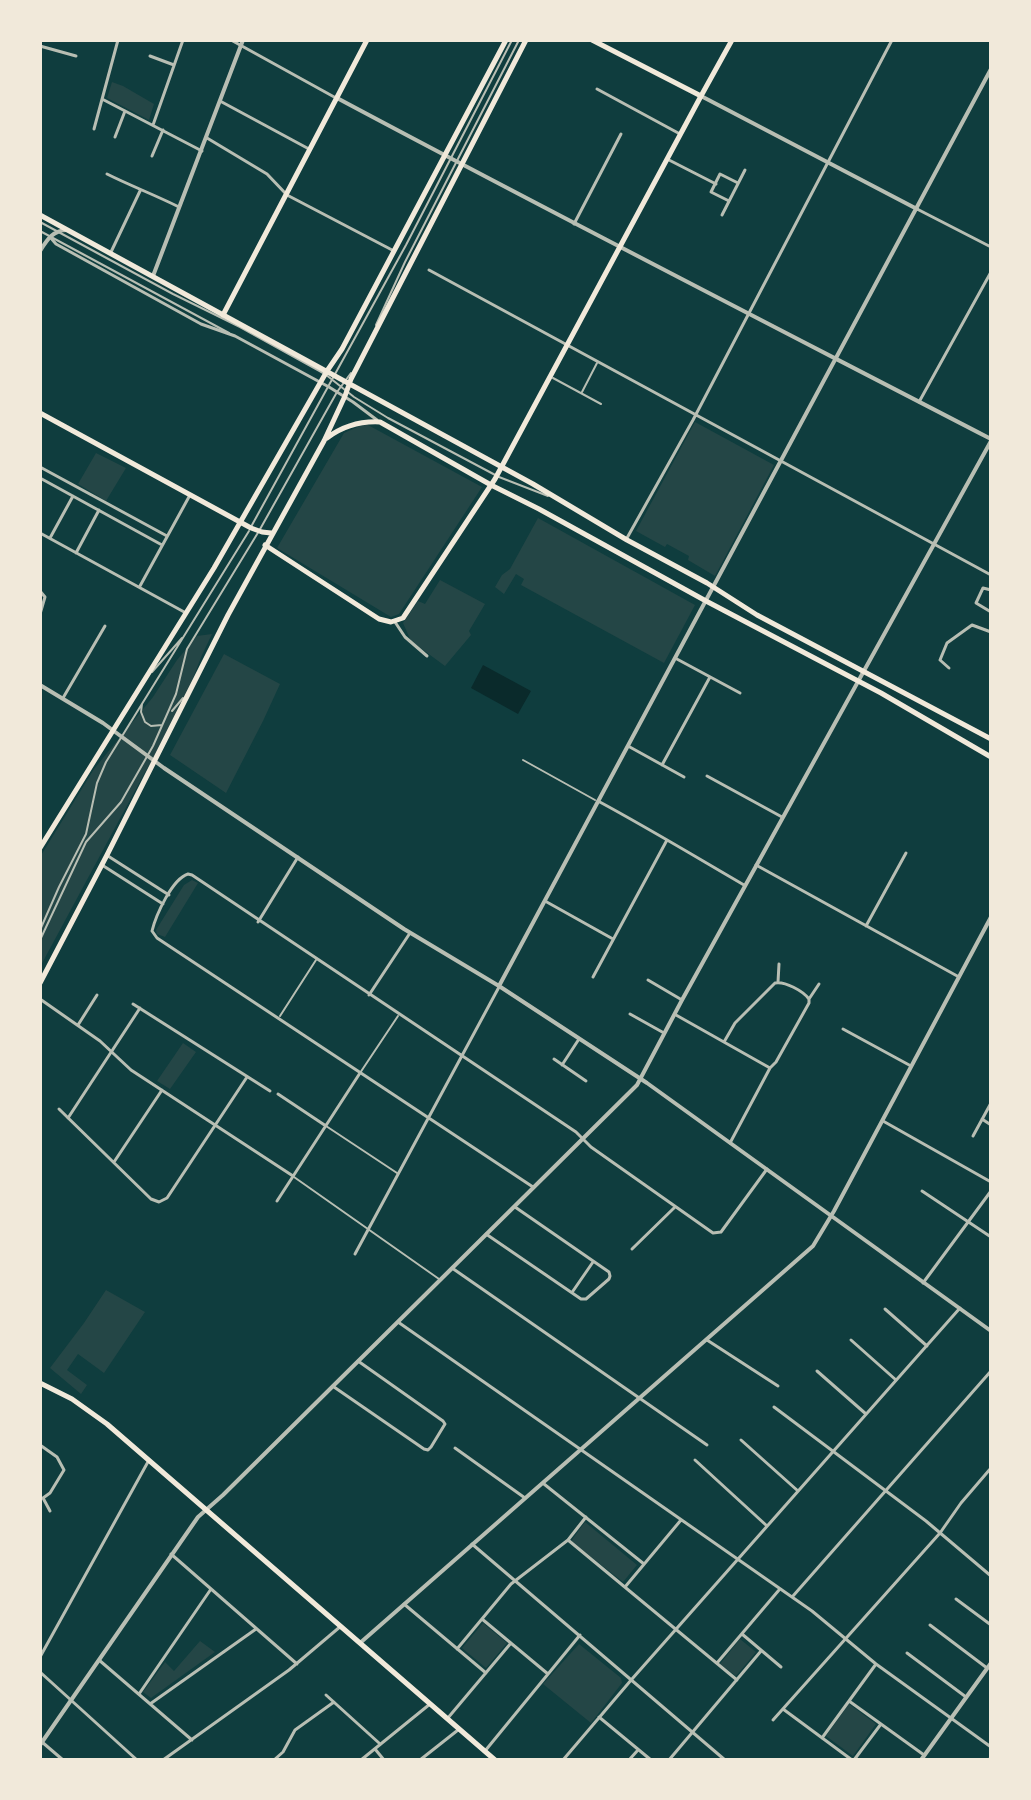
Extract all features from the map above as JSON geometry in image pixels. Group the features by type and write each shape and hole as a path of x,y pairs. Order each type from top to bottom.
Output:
{"main road":[{"path":"223,315 367,40"},
{"path":"40,983 265,545 324,441 346,394 345,384 453,161 506,40"},
{"path":"40,848 241,522 342,349 394,252 526,40"},
{"path":"592,40 701,96"},
{"path":"265,545 379,619 395,622 406,614 497,476 732,40"},
{"path":"40,215 333,378 502,467 757,615 991,739"},
{"path":"40,413 251,528 272,533"},
{"path":"324,441 336,431 351,425 380,422 491,485 897,701 991,757"},
{"path":"40,1383 84,1406 495,1760"}],"street":[{"path":"94,129 118,40"},
{"path":"153,125 183,40"},
{"path":"63,1760 41,1743 198,1517 583,1140 641,1079 991,440 453,161 242,43 231,40"},
{"path":"453,161 512,40"},
{"path":"40,930 86,834 97,783 106,762 251,528 519,40"},
{"path":"627,540 696,415 892,40"},
{"path":"153,276 242,43"},
{"path":"40,46 76,56"},
{"path":"150,56 174,65"},
{"path":"355,1254 991,69"},
{"path":"597,89 680,134"},
{"path":"701,96 991,247"},
{"path":"102,99 202,151"},
{"path":"220,101 310,149"},
{"path":"115,137 125,111"},
{"path":"152,156 163,130"},
{"path":"574,224 621,134"},
{"path":"207,138 267,174 287,195 394,252 406,245"},
{"path":"667,158 716,184"},
{"path":"722,215 745,170"},
{"path":"107,174 180,207"},
{"path":"729,201 711,192 720,174 738,183"},
{"path":"110,253 140,191"},
{"path":"40,222 326,373"},
{"path":"40,231 50,236 56,244 170,308 201,324 235,336 497,476 564,502"},
{"path":"40,251 50,236 70,231"},
{"path":"40,239 45,243"},
{"path":"429,270 991,575"},
{"path":"919,402 991,272"},
{"path":"581,393 598,362"},
{"path":"551,377 601,404"},
{"path":"333,378 337,392"},
{"path":"40,940 86,842 121,802 148,755 179,688 187,649 259,531 337,392 345,384"},
{"path":"346,394 380,422"},
{"path":"40,467 167,536"},
{"path":"40,478 162,545"},
{"path":"139,587 190,495"},
{"path":"50,538 73,496"},
{"path":"76,553 99,510"},
{"path":"40,533 186,613"},
{"path":"991,590 983,588 976,603 991,612"},
{"path":"40,591 45,597 40,614"},
{"path":"395,622 405,637 427,656"},
{"path":"949,668 940,660 947,643 972,625 991,632"},
{"path":"63,698 105,626"},
{"path":"145,680 188,631"},
{"path":"675,658 740,693"},
{"path":"662,765 710,677"},
{"path":"40,685 113,730 410,933 499,986 641,1079 991,1331"},
{"path":"168,715 188,693"},
{"path":"143,703 141,712 145,722 151,726 163,725"},
{"path":"628,746 684,777"},
{"path":"523,760 745,885"},
{"path":"707,776 782,817"},
{"path":"593,977 667,840"},
{"path":"866,926 906,853"},
{"path":"107,855 169,895"},
{"path":"258,922 298,857"},
{"path":"102,865 163,904"},
{"path":"756,865 959,977"},
{"path":"534,1188 157,938 152,931 153,926 181,877 192,875 576,1132 591,1147 712,1232 717,1234 722,1231 767,1169"},
{"path":"545,901 613,939"},
{"path":"360,1643 807,1252 831,1216 991,917"},
{"path":"369,995 410,933"},
{"path":"278,1018 316,960"},
{"path":"778,982 779,964"},
{"path":"648,980 682,1000"},
{"path":"724,1042 738,1019 778,982 807,995 809,999"},
{"path":"730,1143 819,984"},
{"path":"78,1025 97,995"},
{"path":"40,999 100,1041 125,1065 293,1176 440,1280"},
{"path":"133,1004 270,1091"},
{"path":"68,1118 140,1008"},
{"path":"630,1014 664,1033"},
{"path":"674,1014 770,1068"},
{"path":"277,1201 399,1015"},
{"path":"843,1029 911,1066"},
{"path":"562,1065 579,1039"},
{"path":"554,1059 586,1081"},
{"path":"59,1109 153,1201 162,1202 247,1077"},
{"path":"114,1162 162,1090"},
{"path":"278,1094 398,1174"},
{"path":"973,1136 991,1103"},
{"path":"982,1119 991,1125"},
{"path":"882,1121 991,1182"},
{"path":"922,1191 991,1237"},
{"path":"923,1283 991,1191"},
{"path":"486,1234 581,1299 586,1299 609,1279 609,1272 514,1207"},
{"path":"632,1249 675,1207"},
{"path":"572,1293 593,1262"},
{"path":"452,1268 707,1445"},
{"path":"563,1760 960,1308"},
{"path":"885,1309 927,1346"},
{"path":"398,1322 792,1597 876,1664 991,1747"},
{"path":"706,1340 778,1386"},
{"path":"851,1340 896,1380"},
{"path":"333,1386 428,1450 444,1428 443,1421 358,1361"},
{"path":"817,1371 866,1414"},
{"path":"792,1597 991,1371"},
{"path":"774,1407 886,1490 991,1576"},
{"path":"741,1440 798,1491"},
{"path":"40,1445 57,1457 64,1470 50,1493 42,1498 50,1511"},
{"path":"455,1448 525,1498"},
{"path":"40,1657 149,1460"},
{"path":"695,1460 767,1526"},
{"path":"773,1720 940,1533 991,1468"},
{"path":"543,1483 644,1564"},
{"path":"457,1649 515,1581 568,1540 586,1517"},
{"path":"625,1587 681,1520"},
{"path":"568,1540 737,1680"},
{"path":"472,1544 725,1760"},
{"path":"171,1554 297,1664"},
{"path":"139,1694 211,1589"},
{"path":"717,1663 780,1589"},
{"path":"956,1599 991,1625"},
{"path":"404,1604 486,1673"},
{"path":"482,1619 548,1674"},
{"path":"930,1625 987,1668"},
{"path":"163,1760 297,1664 341,1626"},
{"path":"150,1704 256,1629"},
{"path":"742,1634 781,1667"},
{"path":"485,1751 580,1635"},
{"path":"447,1719 511,1643"},
{"path":"669,1760 761,1651"},
{"path":"907,1653 966,1697"},
{"path":"99,1660 192,1740"},
{"path":"849,1701 923,1758 991,1663"},
{"path":"822,1738 876,1664"},
{"path":"40,1672 137,1760"},
{"path":"326,1695 381,1744"},
{"path":"274,1760 285,1750 295,1730 334,1702"},
{"path":"361,1760 430,1704"},
{"path":"783,1709 853,1760 881,1724"},
{"path":"599,1717 651,1760"},
{"path":"420,1760 460,1729"},
{"path":"375,1749 384,1760"},
{"path":"629,1760 638,1750"}],"shaded area":[{"path":"112,82 154,104 149,120 107,98"},
{"path":"695,422 774,465 715,576 688,560 689,556 636,531"},
{"path":"368,425 482,487 399,614 391,617 277,548 344,433"},
{"path":"96,453 126,468 106,501 78,484"},
{"path":"538,518 695,605 664,663 521,585 524,579 516,574 504,594 495,587 510,569"},
{"path":"440,580 485,604 469,631 471,635 445,666 411,641 403,623 418,601 425,604"},
{"path":"212,634 177,719 40,967 40,857 94,769 153,697 177,660 197,636"},
{"path":"224,654 280,684 226,793 170,755"},
{"path":"483,665 531,691 518,714 471,688"},
{"path":"192,880 198,883 165,937 157,934 156,930 184,885"},
{"path":"183,1043 196,1052 170,1089 157,1081"},
{"path":"106,1290 145,1312 104,1373 78,1354 67,1370 87,1385 81,1394 50,1368"},
{"path":"585,1522 637,1565 623,1582 571,1541"},
{"path":"483,1623 507,1643 486,1668 462,1648"},
{"path":"740,1639 756,1652 736,1676 720,1664"},
{"path":"200,1641 215,1652 151,1698 143,1692 165,1662 174,1671"},
{"path":"579,1644 621,1678 622,1683 591,1723 543,1684"},
{"path":"849,1704 876,1724 853,1756 826,1736"}]}
